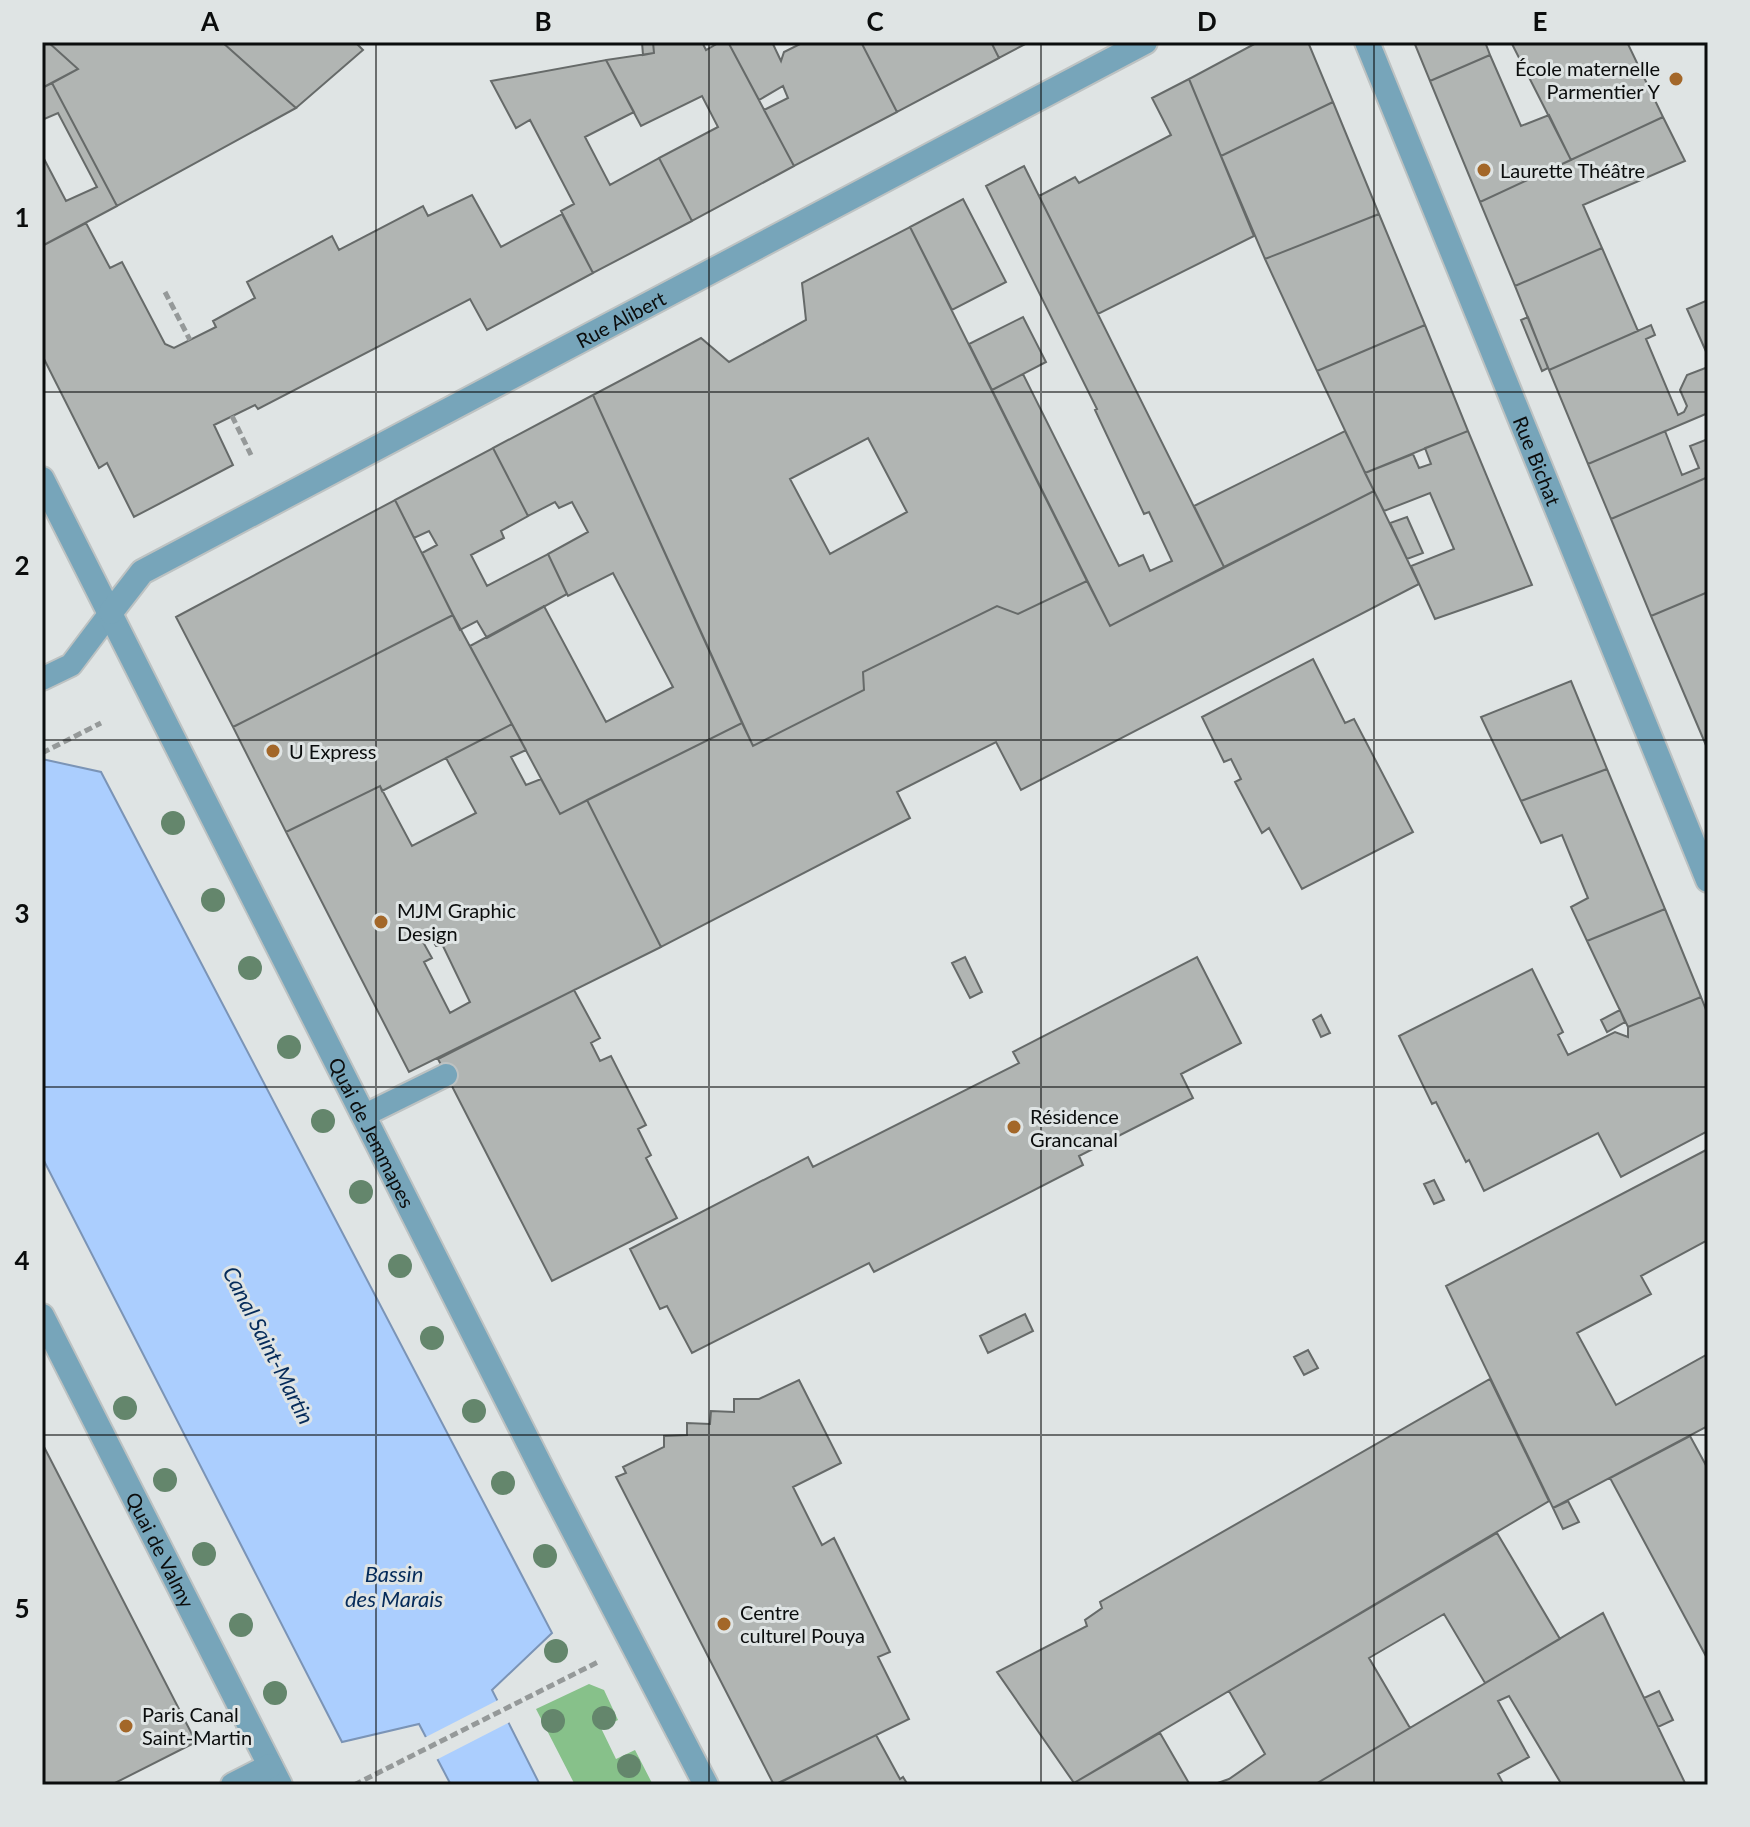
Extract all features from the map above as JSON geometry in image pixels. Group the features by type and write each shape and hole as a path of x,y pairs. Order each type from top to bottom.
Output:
{"street":[{"name":"Rue Alibert","path":"111,612 142,572 1145,42"},
{"name":"Rue Bichat","path":"1367,42 1698,825 1708,880"},
{"name":"Quai de Jemmapes","path":"42,479 552,1489 706,1785"},
{"name":"Quai de Valmy","path":"42,1316 275,1775"},
{"path":"233,1785 275,1775"}],"lane":[{"path":"42,679 71,665 111,612"},
{"path":"365,1115 446,1075"}],"path":[{"path":"165,292 190,340"},
{"path":"232,416 251,455"},
{"path":"42,753 101,723"},
{"path":"354,1785 586,1668"}],"green space":[{"path":"589,1684 604,1690 618,1720 601,1728 616,1759 635,1750 653,1785 575,1785 536,1709"}],"water":[{"name":"Bassin des Marais","path":"42,759 101,772 552,1633 492,1690 540,1785 451,1785 419,1724 342,1742 42,1157"}],"pier":[{"path":"500,1699 512,1721 434,1761 422,1739"}],"building":[{"path":"42,42 48,42 78,69 42,88"},
{"path":"48,42 222,42 296,108 117,206 52,83 78,69"},
{"path":"222,42 355,42 363,50 296,108"},
{"path":"642,42 653,42 654,53 643,55"},
{"path":"653,42 702,42 706,50 720,42 728,42 794,166 692,221 659,158 718,127 702,96 641,126 606,60 654,53"},
{"path":"728,42 772,42 781,61 784,52 802,43 861,42 897,112 794,166 764,110 788,98 783,86 759,100"},
{"path":"861,42 991,42 999,58 897,112"},
{"path":"991,42 1029,42 999,58"},
{"path":"1258,42 1308,42 1333,102 1221,156 1189,79"},
{"path":"1414,42 1485,42 1490,55 1430,81"},
{"path":"1511,42 1627,42 1663,117 1571,160"},
{"path":"1490,55 1521,126 1549,115 1571,160 1480,202 1430,81"},
{"path":"606,60 634,112 585,137 610,185 659,158 692,221 593,273 561,211 574,204 530,120 516,128 491,81"},
{"path":"1189,79 1254,236 1098,314 1039,196 1075,177 1079,183 1171,135 1152,98"},
{"path":"52,83 117,206 42,246 42,155 66,201 97,187 58,113 42,120 42,88"},
{"path":"1333,102 1379,214 1265,259 1221,156"},
{"path":"1663,117 1685,161 1583,205 1602,248 1515,286 1480,202"},
{"path":"1024,166 1224,567 1110,626 992,390 1023,374 1119,566 1143,555 1150,571 1172,561 1149,512 1144,514 1097,409 986,186"},
{"path":"472,195 501,247 562,214 593,273 487,330 470,299 258,409 255,405 214,425 233,465 134,517 107,463 99,468 42,355 42,246 86,223 110,268 122,262 165,344 174,348 216,327 213,321 255,298 247,282 332,236 339,250 423,206 428,216"},
{"path":"963,199 1006,282 952,310 910,227"},
{"path":"1379,214 1425,325 1317,371 1265,259"},
{"path":"910,227 1087,581 1018,614 997,606 863,672 864,690 753,746 593,395 701,338 729,362 806,320 802,283","holes":["868,438 907,512 830,554 790,479"]},
{"path":"1602,248 1638,331 1549,370 1515,286"},
{"path":"1708,300 1708,356 1687,309"},
{"path":"1023,317 1046,362 992,390 969,344"},
{"path":"1528,317 1548,368 1542,371 1521,320"},
{"path":"1425,325 1468,431 1365,473 1317,371"},
{"path":"1651,325 1655,335 1646,339 1678,415 1687,406 1680,390 1687,375 1708,367 1708,413 1588,464 1549,370"},
{"path":"593,395 742,723 560,814 470,646 544,606 606,722 673,687 613,573 568,596 548,554 588,532 572,502 559,508 555,502 528,516 493,448"},
{"path":"1345,431 1374,491 1224,567 1194,506"},
{"path":"1468,431 1532,585 1435,619 1411,566 1454,549 1430,493 1384,511 1365,473 1413,454 1419,468 1431,464 1425,448"},
{"path":"1665,431 1682,475 1699,468 1690,446 1708,439 1708,477 1611,519 1588,464"},
{"path":"493,448 528,516 501,531 504,538 471,555 487,586 548,554 567,594 487,638 477,621 460,630 422,553 437,545 429,531 414,538 395,500"},
{"path":"1708,477 1708,592 1651,616 1611,519"},
{"path":"1374,491 1419,584 1021,790 996,742 897,792 910,818 661,947 587,800 742,723 753,746 864,690 863,672 997,606 1018,614 1087,581 1110,626"},
{"path":"395,500 453,615 233,727 176,617"},
{"path":"1407,517 1423,553 1407,559 1390,523"},
{"path":"1708,592 1708,750 1651,616"},
{"path":"453,615 512,724 382,791 380,786 286,832 233,727"},
{"path":"1313,659 1345,723 1354,719 1413,832 1302,889 1269,828 1262,833 1235,782 1241,779 1231,759 1224,762 1202,717"},
{"path":"1571,681 1607,769 1521,801 1481,717"},
{"path":"512,724 526,750 511,757 526,785 541,779 560,814 587,800 661,947 409,1072 286,832 380,786 412,846 476,813 446,758","holes":["431,938 436,946 443,946 470,1002 450,1013 424,962 432,958 423,942"]},
{"path":"1607,769 1665,909 1587,941 1571,907 1588,898 1562,835 1541,843 1521,801"},
{"path":"1665,909 1701,997 1628,1027 1587,941"},
{"path":"965,957 982,992 970,998 952,963"},
{"name":"Résidence Grancanal","path":"1197,957 1241,1043 1181,1074 1193,1098 1079,1156 1083,1165 874,1272 869,1263 692,1353 667,1306 660,1309 630,1249 808,1157 813,1167 1019,1063 1013,1052"},
{"path":"1532,969 1563,1032 1558,1035 1568,1055 1615,1032 1628,1037 1628,1027 1701,997 1708,1015 1708,1131 1621,1177 1598,1133 1484,1191 1436,1102 1432,1104 1399,1036"},
{"path":"574,990 600,1038 591,1043 600,1061 611,1056 646,1125 638,1129 651,1155 646,1158 677,1218 552,1281 438,1059"},
{"path":"1620,1010 1625,1022 1607,1032 1601,1020"},
{"path":"1321,1015 1330,1033 1321,1037 1313,1020"},
{"path":"1708,1149 1708,1240 1641,1276 1651,1294 1577,1333 1616,1405 1708,1354 1708,1426 1553,1508 1446,1286"},
{"path":"1434,1180 1444,1200 1434,1204 1424,1184"},
{"path":"1025,1314 1033,1331 988,1353 980,1336"},
{"path":"1308,1350 1318,1368 1304,1375 1294,1357"},
{"path":"1490,1379 1549,1501 1074,1783 997,1672 1087,1626 1085,1620 1102,1608 1100,1602"},
{"path":"799,1380 841,1463 793,1487 822,1545 834,1538 890,1652 878,1657 909,1719 774,1785 616,1477 626,1473 623,1467 664,1447 664,1436 687,1435 687,1423 710,1424 711,1411 734,1412 734,1399 759,1399"},
{"path":"1690,1436 1708,1469 1708,1660 1610,1478"},
{"path":"42,1443 196,1742 111,1785 42,1785"},
{"path":"1568,1501 1579,1522 1563,1529 1553,1508"},
{"path":"1497,1533 1560,1639 1485,1683 1444,1614 1369,1658 1410,1728 1314,1785 1212,1785 1229,1779 1265,1754 1229,1691"},
{"path":"1603,1613 1686,1785 1562,1785 1509,1696 1498,1701 1529,1757 1498,1774 1504,1785 1314,1785"},
{"path":"1659,1691 1673,1720 1658,1727 1644,1698"},
{"path":"1160,1733 1190,1785 1075,1785 1074,1783"},
{"path":"876,1735 900,1779 903,1777 908,1785 775,1785"}],"place":[{"name":"École maternelle Parmentier Y","path":"1676,79"},
{"name":"Laurette Théâtre","path":"1484,170"},
{"name":"U Express","path":"273,751"},
{"name":"MJM Graphic Design","path":"381,922"},
{"name":"Résidence Grancanal","path":"1014,1127"},
{"name":"Centre culturel Pouya","path":"724,1624"},
{"name":"Paris Canal Saint-Martin","path":"126,1726"}],"water label":[{"name":"Canal Saint-Martin","path":"269,1345"}]}
